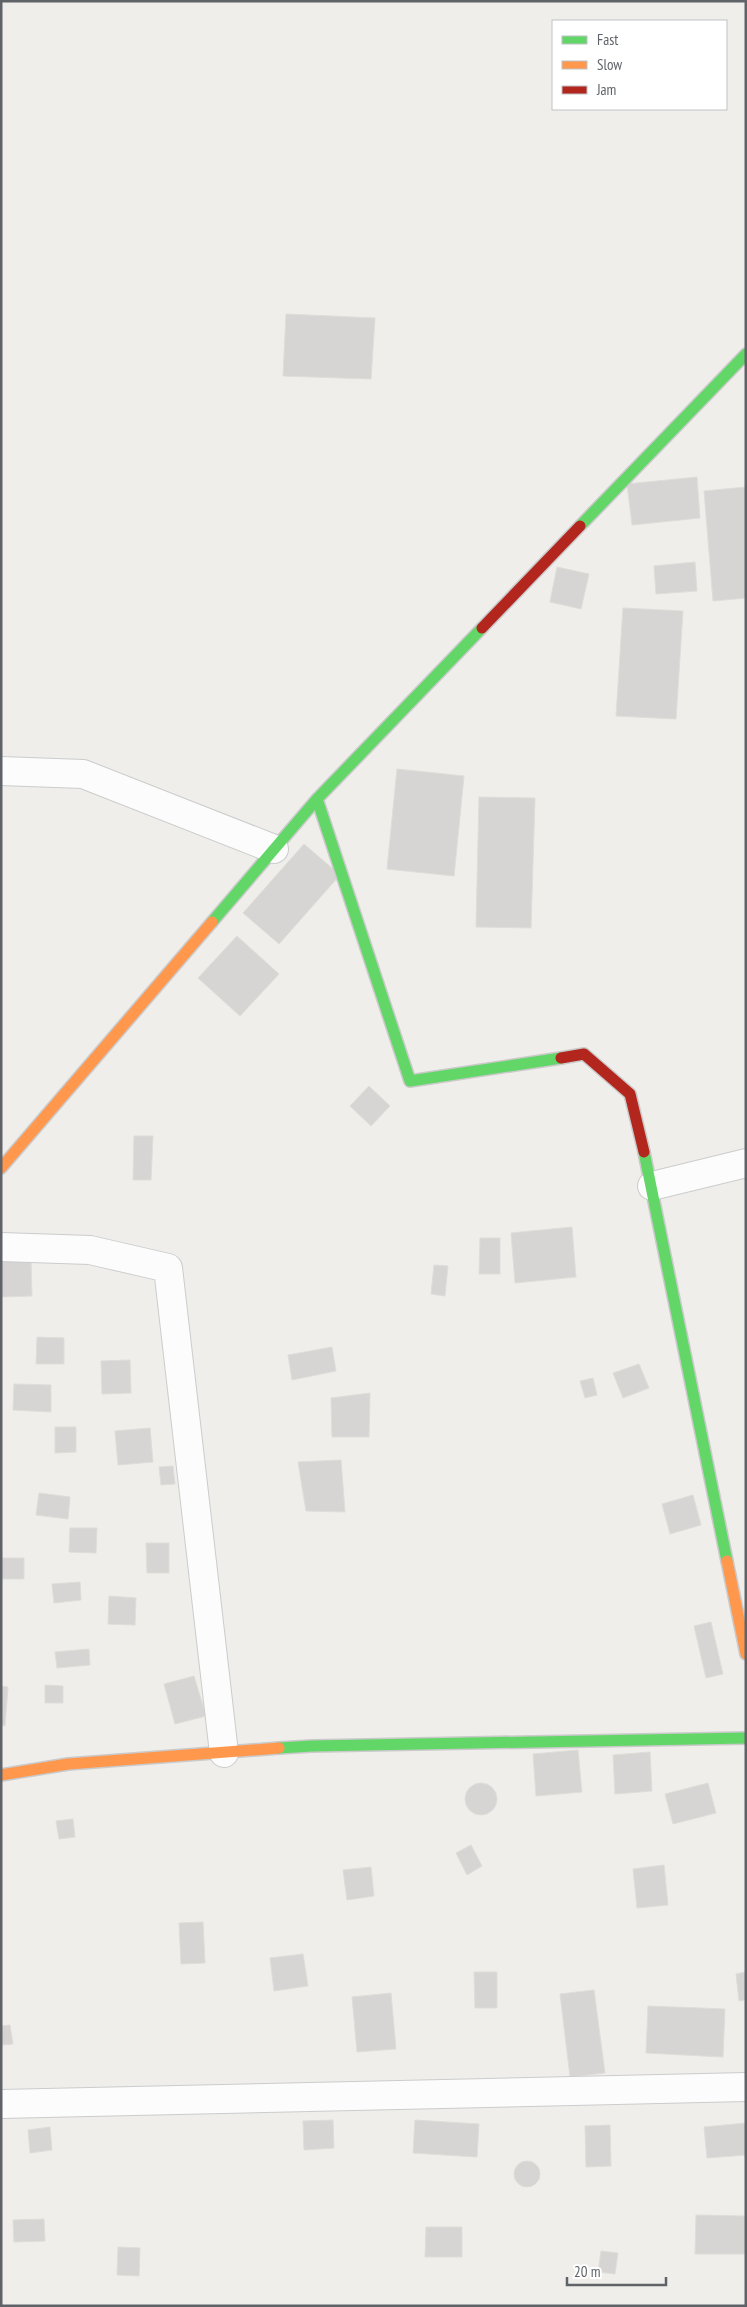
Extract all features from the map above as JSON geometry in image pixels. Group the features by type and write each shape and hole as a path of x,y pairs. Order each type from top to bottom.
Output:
{"street":[{"path":"1,1168 318,799 746,354"},
{"path":"1,771 83,774 274,850"},
{"path":"318,799 410,1081 584,1054 630,1094 652,1186 746,1654"},
{"path":"652,1186 746,1163"},
{"path":"1,1246 90,1250 168,1268 224,1753"},
{"path":"1,1775 68,1764 312,1746 746,1738"},
{"path":"1,2104 746,2087"}],"building":[{"path":"286,314 375,318 371,379 283,376"},
{"path":"697,477 700,518 632,525 627,484"},
{"path":"746,487 746,598 713,601 704,491"},
{"path":"695,562 697,591 656,594 654,566"},
{"path":"557,567 589,574 581,609 550,602"},
{"path":"623,608 683,611 676,719 616,716"},
{"path":"397,769 464,776 454,876 387,869"},
{"path":"479,797 535,798 531,928 476,927"},
{"path":"304,844 340,875 279,944 243,913"},
{"path":"237,936 279,974 240,1016 198,978"},
{"path":"369,1086 390,1106 371,1126 350,1106"},
{"path":"134,1136 153,1136 151,1180 133,1180"},
{"path":"572,1227 576,1277 515,1283 511,1233"},
{"path":"480,1238 500,1238 500,1274 479,1274"},
{"path":"31,1259 32,1296 1,1297 1,1261"},
{"path":"434,1265 448,1266 445,1296 431,1294"},
{"path":"37,1337 64,1338 64,1364 36,1364"},
{"path":"332,1347 336,1371 292,1380 288,1355"},
{"path":"130,1360 131,1393 102,1394 101,1361"},
{"path":"639,1364 649,1388 623,1398 613,1373"},
{"path":"593,1378 597,1395 585,1398 580,1381"},
{"path":"14,1384 51,1385 51,1412 13,1410"},
{"path":"370,1393 369,1437 332,1437 331,1398"},
{"path":"55,1427 76,1427 76,1452 55,1453"},
{"path":"150,1428 153,1462 118,1465 115,1431"},
{"path":"341,1460 345,1512 306,1511 298,1462"},
{"path":"173,1466 175,1484 161,1485 159,1467"},
{"path":"39,1493 70,1497 68,1519 36,1515"},
{"path":"693,1495 701,1525 670,1534 662,1504"},
{"path":"70,1528 97,1528 96,1553 69,1552"},
{"path":"146,1543 169,1543 169,1573 147,1573"},
{"path":"1,1558 24,1558 24,1579 1,1579"},
{"path":"80,1582 81,1600 54,1603 52,1584"},
{"path":"109,1596 136,1598 135,1625 108,1624"},
{"path":"711,1622 723,1674 706,1678 694,1626"},
{"path":"89,1649 90,1665 57,1668 55,1652"},
{"path":"194,1676 206,1716 175,1724 164,1684"},
{"path":"45,1685 63,1686 63,1703 45,1703"},
{"path":"1,1686 8,1687 5,1726 1,1725"},
{"path":"578,1750 582,1792 536,1796 533,1754"},
{"path":"650,1752 652,1791 615,1794 613,1755"},
{"path":"481,1783 493,1787 497,1799 493,1811 481,1815 469,1811 465,1799 469,1787"},
{"path":"708,1783 716,1813 673,1824 665,1794"},
{"path":"73,1819 75,1837 59,1839 56,1821"},
{"path":"471,1845 482,1866 467,1875 456,1853"},
{"path":"664,1865 668,1905 637,1908 633,1869"},
{"path":"371,1867 374,1896 347,1900 343,1870"},
{"path":"203,1922 205,1963 181,1964 179,1923"},
{"path":"303,1954 308,1986 274,1991 270,1958"},
{"path":"474,1972 497,1972 497,2008 475,2008"},
{"path":"746,1972 746,2000 739,2001 736,1974"},
{"path":"594,1990 605,2073 570,2077 560,1994"},
{"path":"391,1993 396,2049 357,2052 352,1997"},
{"path":"648,2006 725,2009 723,2057 646,2053"},
{"path":"10,2025 13,2044 1,2045 1,2026"},
{"path":"333,2120 334,2148 304,2150 303,2121"},
{"path":"415,2120 479,2124 477,2157 413,2153"},
{"path":"746,2123 746,2155 707,2158 704,2127"},
{"path":"610,2125 611,2166 586,2167 585,2126"},
{"path":"50,2127 52,2150 30,2153 28,2130"},
{"path":"527,2161 536,2165 540,2174 536,2183 527,2187 518,2183 514,2174 518,2165"},
{"path":"696,2215 745,2216 745,2254 695,2254"},
{"path":"44,2219 45,2241 14,2242 13,2220"},
{"path":"426,2227 462,2227 462,2257 425,2257"},
{"path":"118,2247 140,2248 139,2276 117,2275"},
{"path":"601,2251 618,2253 615,2274 598,2272"}],"traffic: fast":[{"path":"580,526 746,354"},
{"path":"212,922 317,799 482,628"},
{"path":"317,799 410,1081 561,1058"},
{"path":"644,1152 727,1561"},
{"path":"279,1748 746,1738"}],"traffic: slow":[{"path":"1,1168 212,922"},
{"path":"727,1561 746,1654"},
{"path":"1,1775 68,1764 279,1748"}],"traffic: jam":[{"path":"482,628 580,526"},
{"path":"561,1058 584,1054 630,1094 644,1152"}]}
